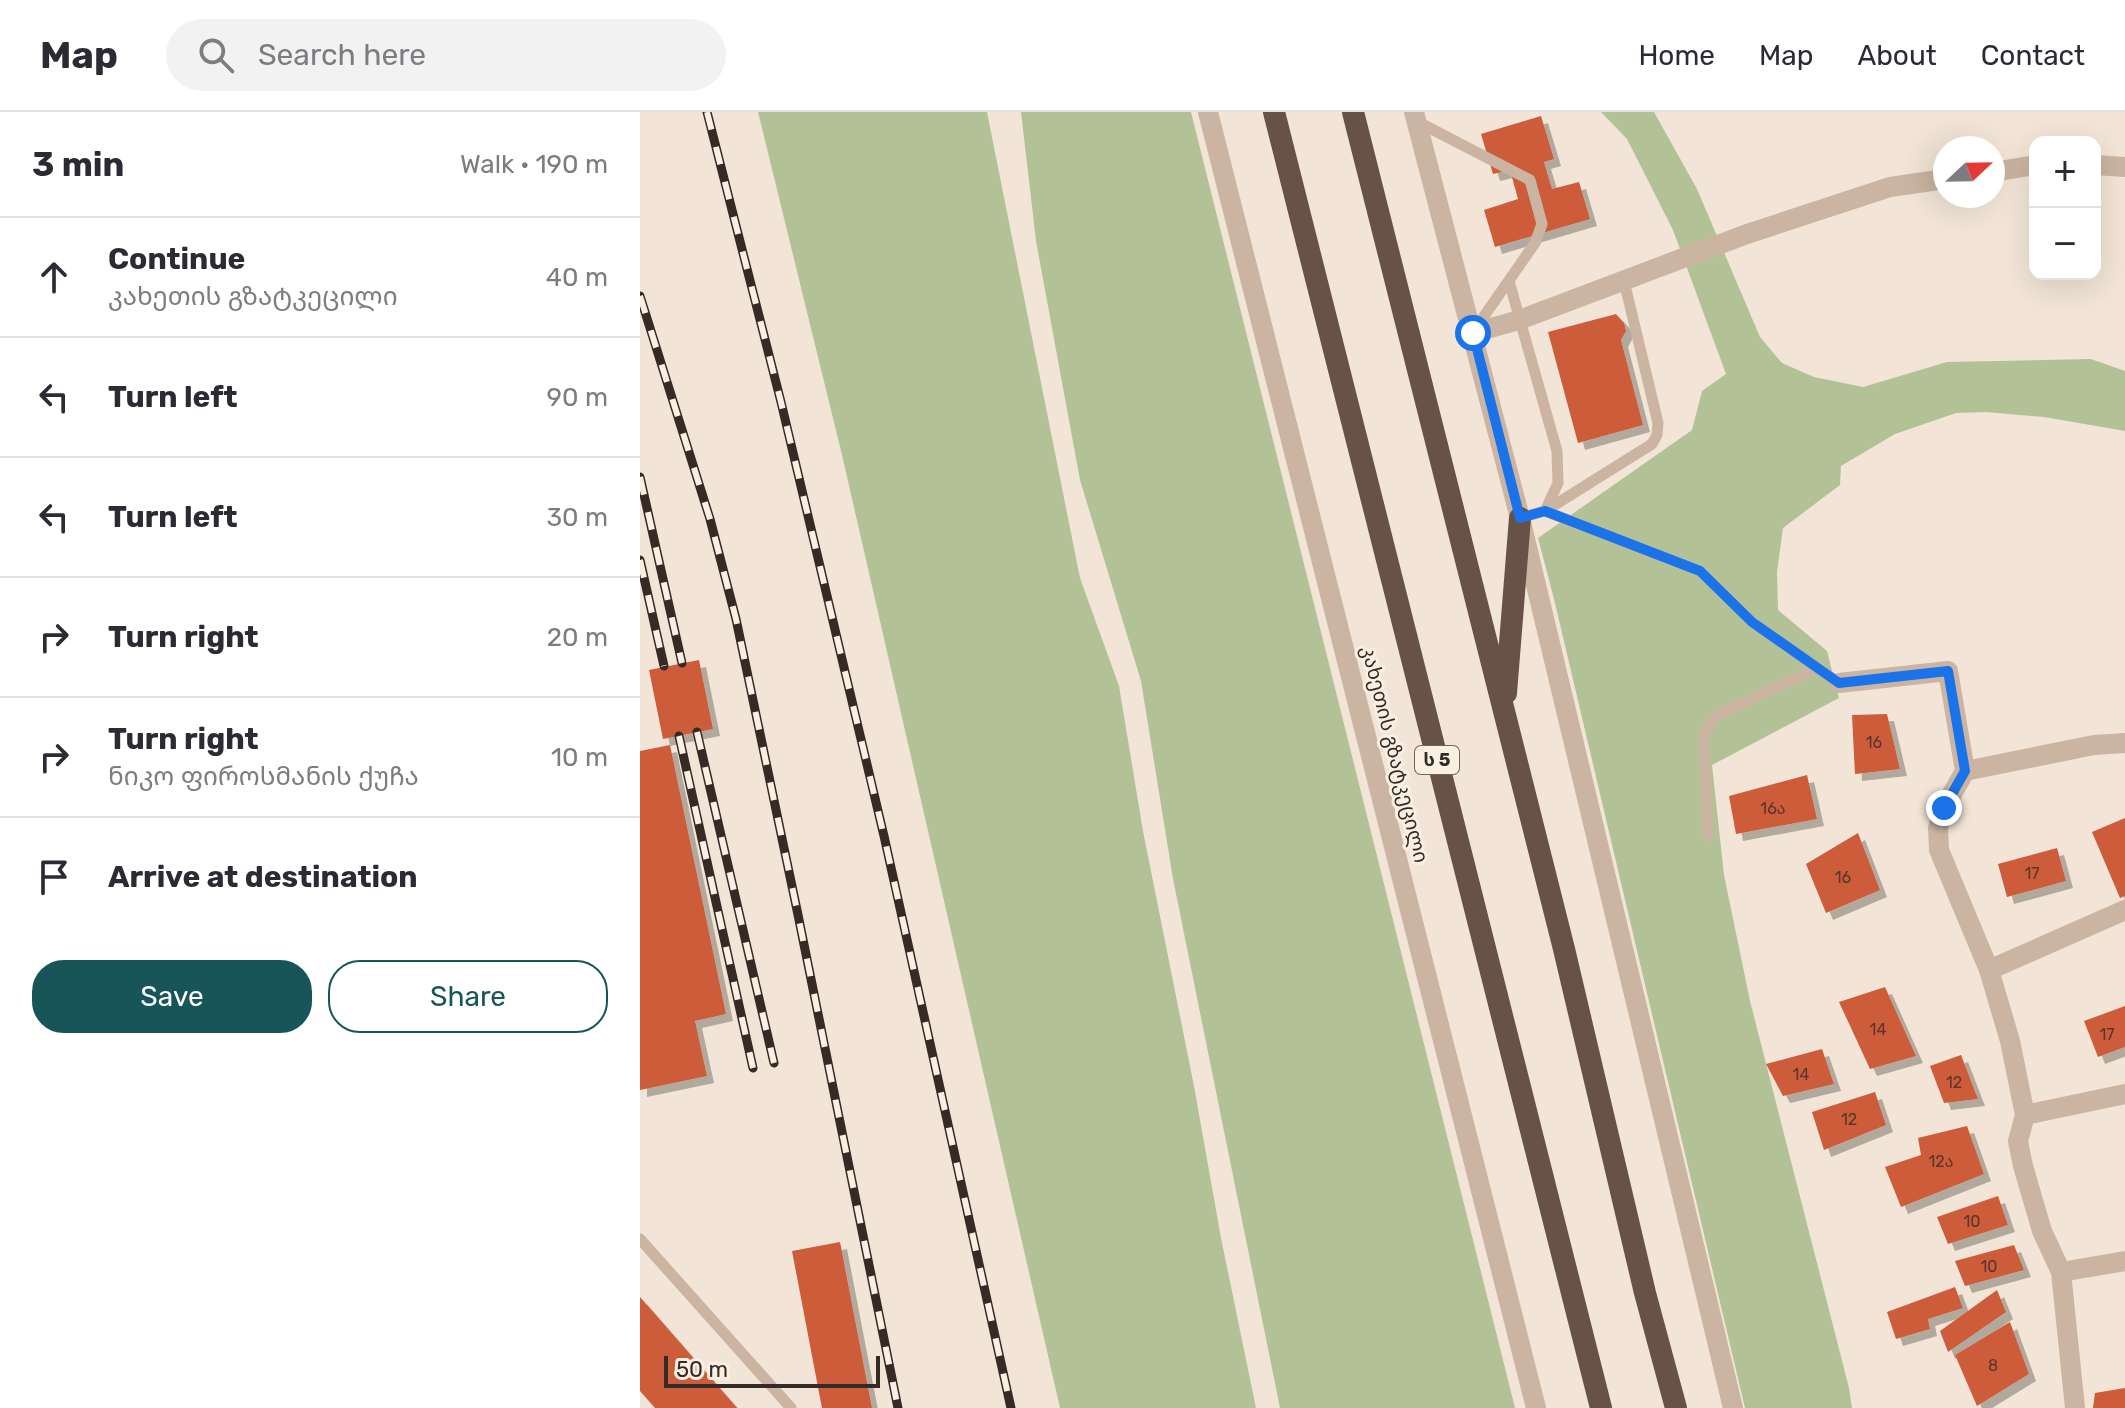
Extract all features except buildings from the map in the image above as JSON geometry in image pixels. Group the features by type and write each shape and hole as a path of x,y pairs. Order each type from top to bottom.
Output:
{"highway":[{"name":"კახეთის გზატკეცილი","path":"1274,112 1601,1408"},
{"path":"1353,112 1561,934 1645,1293 1676,1408"},
{"path":"1504,710 1520,518"}],"street":[{"name":"კახეთის გზატკეცილი","path":"1208,112 1536,1408"},
{"path":"1416,117 1520,518 1733,1408"},
{"path":"2101,165 2125,167"},
{"path":"2005,170 2029,166"},
{"path":"1473,333 1519,320 1747,234 1890,187 1933,181"},
{"path":"1839,683 1948,671 1965,771 1944,808 1938,828 1939,850 1989,970 2010,1041 2025,1115 2018,1141 2023,1166 2042,1231 2061,1272 2075,1408"},
{"path":"1965,771 2094,745 2125,743"},
{"path":"1989,970 2125,910"},
{"path":"2025,1115 2125,1094"},
{"path":"2061,1272 2125,1261"}],"lane":[{"path":"1416,117 1530,180 1542,224 1535,243 1473,333"},
{"path":"1509,281 1557,451 1558,483 1545,511"},
{"path":"1520,518 1545,511 1652,444 1657,435 1658,423 1624,281"},
{"path":"1545,511 1700,571 1752,622 1839,683"},
{"path":"1708,836 1704,734 1709,722 1721,713 1818,668"},
{"path":"640,1239 791,1408"}],"green space":[{"path":"758,112 987,112 1080,578 1119,686 1143,831 1256,1408 1060,1408 842,455"},
{"path":"1021,112 1191,112 1515,1408 1280,1408 1173,879 1141,681 1080,480 1036,241"},
{"path":"1601,112 1654,112 1697,189 1760,337 1782,363 1814,377 1863,387 1947,362 2091,359 2125,371 2125,431 2044,417 1956,413 1895,434 1841,466 1840,485 1783,528 1777,572 1778,610 1827,651 1839,698 1712,765 1724,875 1750,1001 1852,1408 1745,1408 1538,538 1692,430 1702,391 1726,374 1673,230 1627,139"}],"railway":[{"path":"707,112 781,402 884,836 1011,1408"},
{"path":"640,296 710,519 736,619 898,1408"},
{"path":"640,477 682,663"},
{"path":"640,560 664,666"},
{"path":"697,732 774,1063"},
{"path":"679,736 753,1068"}],"route":[{"path":"1473,333 1520,518 1545,511 1700,571 1752,622 1839,683 1948,671 1965,771 1944,808"}]}
